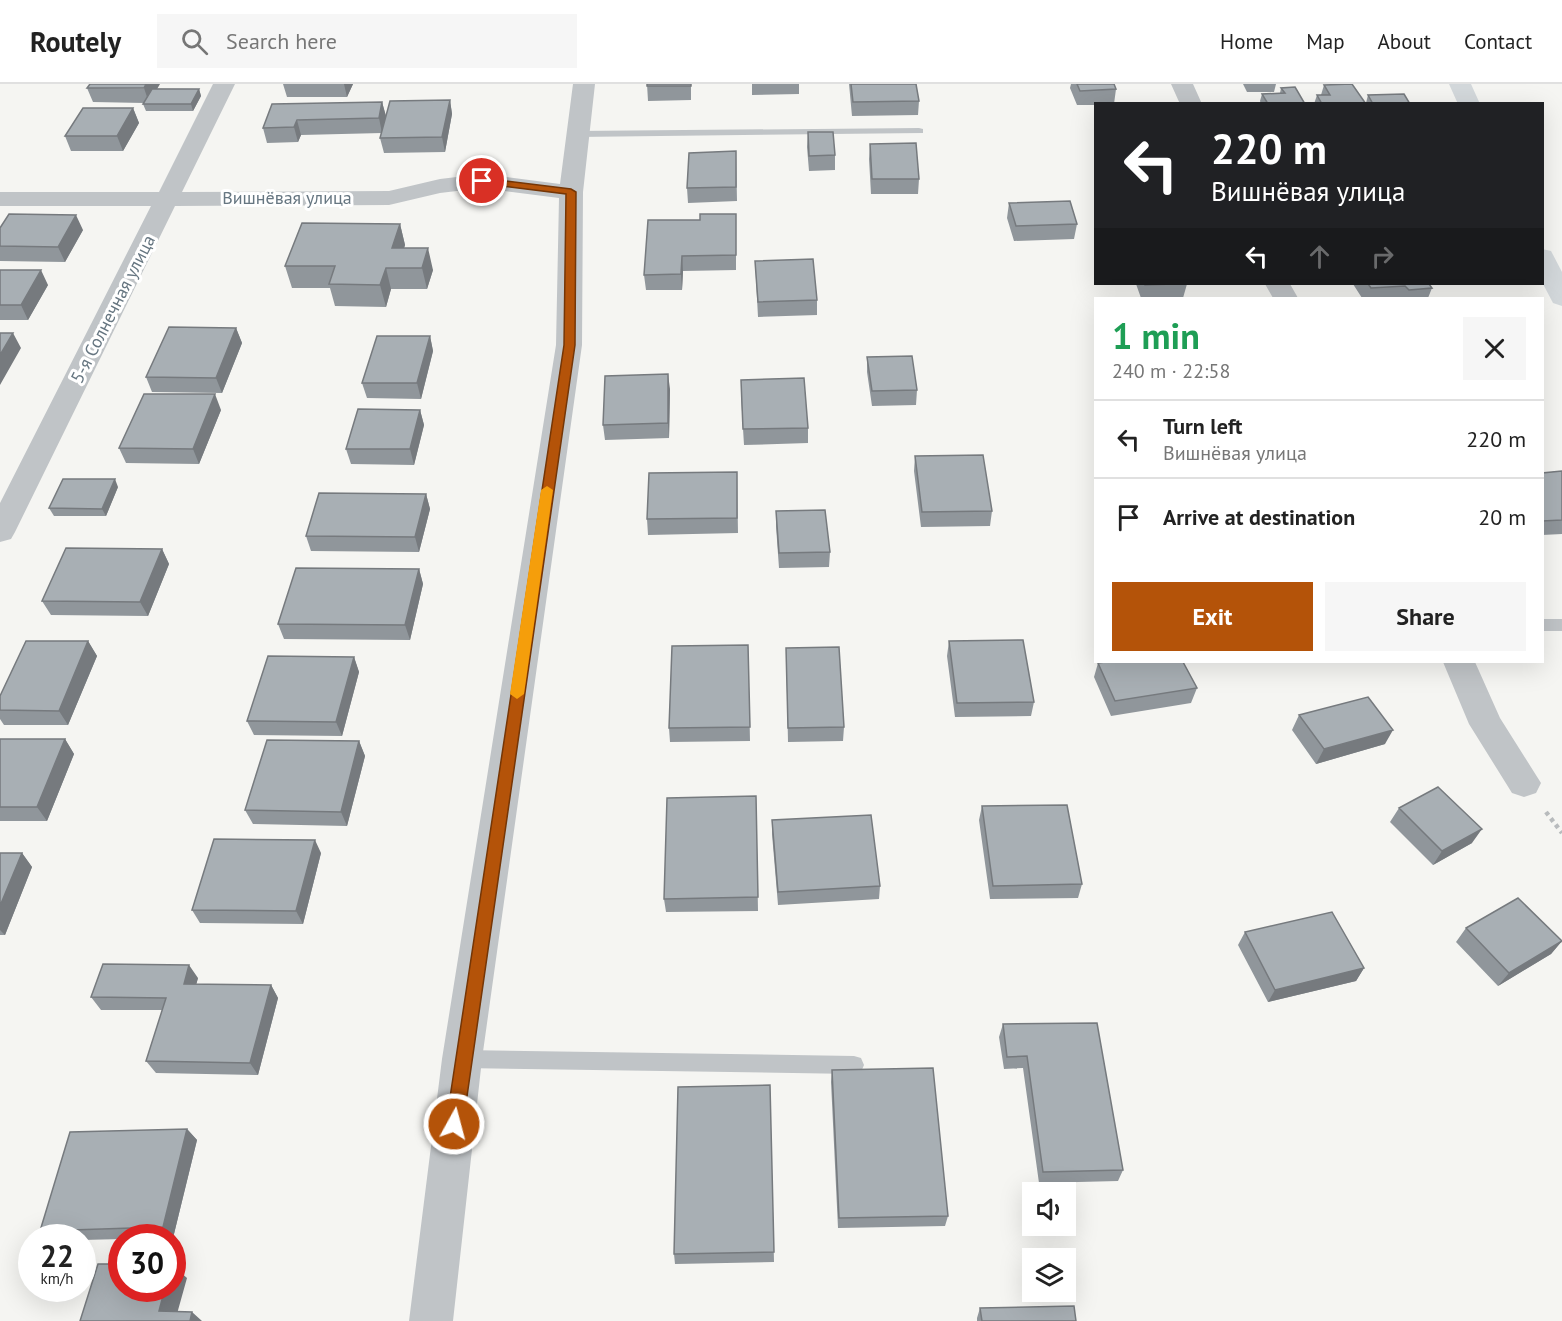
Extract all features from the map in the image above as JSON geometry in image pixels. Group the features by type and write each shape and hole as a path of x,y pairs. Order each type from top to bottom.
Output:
{"main road":[{"path":"1460,84 1468,102"},
{"path":"1544,260 1562,298"}],"street":[{"name":"5-я Солнечная улица","path":"0,532 224,84"},
{"path":"431,1321 462,1059 569,345 571,192 585,84"},
{"path":"1182,84 1190,102"},
{"name":"Вишнёвая улица","path":"0,199 389,198 440,186 482,181 571,192"},
{"path":"1459,663 1486,724 1524,783"}],"lane":[{"path":"577,134 918,131"},
{"path":"1544,625 1562,625"},
{"path":"462,1059 854,1065"}],"building":[{"path":"90,84 146,84 144,88 87,88"},
{"path":"647,84 691,84 691,86 647,86"},
{"path":"851,84 916,84 919,101 853,102"},
{"path":"1077,84 1114,84 1116,89 1080,91"},
{"path":"1352,84 1365,102 1321,102 1317,95 1330,95 1324,85"},
{"path":"1295,87 1304,102 1267,102 1262,94 1285,93 1281,88"},
{"path":"152,89 199,89 191,104 143,104"},
{"path":"1404,94 1409,102 1372,102 1368,95"},
{"path":"450,100 442,137 380,138 390,101"},
{"path":"382,102 379,118 297,120 294,127 263,128 272,104"},
{"path":"83,108 133,108 117,136 65,136"},
{"path":"808,132 833,132 835,155 809,156"},
{"path":"916,143 919,179 872,179 870,144"},
{"path":"736,151 736,187 687,188 689,153"},
{"path":"1070,201 1077,224 1016,226 1009,203"},
{"path":"9,214 76,215 58,247 0,246 0,228"},
{"path":"700,214 736,214 736,255 682,256 681,274 644,275 648,220 700,220"},
{"path":"302,223 400,224 392,248 428,248 422,268 386,268 380,285 329,284 335,266 285,266"},
{"path":"813,259 817,300 758,302 755,261"},
{"path":"0,270 41,270 21,305 0,305"},
{"path":"1369,285 1430,285 1432,288 1409,290 1405,286 1371,288"},
{"path":"169,327 236,328 216,378 146,377"},
{"path":"0,333 13,333 0,355"},
{"path":"377,336 430,336 417,383 362,383"},
{"path":"912,356 917,390 872,391 867,357"},
{"path":"668,374 668,423 603,425 605,376"},
{"path":"804,378 808,428 743,429 741,380"},
{"path":"144,394 215,394 193,449 119,448"},
{"path":"358,409 420,410 410,449 346,449"},
{"path":"983,455 992,511 922,512 915,456"},
{"path":"1562,471 1562,520 1544,521 1544,473"},
{"path":"737,472 737,518 647,519 649,473"},
{"path":"63,479 115,479 102,509 49,508"},
{"path":"319,493 426,494 415,537 306,536"},
{"path":"825,510 830,552 779,553 776,511"},
{"path":"66,548 162,549 140,602 42,601"},
{"path":"296,568 419,569 405,625 278,624"},
{"path":"1023,640 1034,702 957,703 949,641"},
{"path":"26,641 88,641 59,711 0,710 0,696"},
{"path":"748,645 750,727 669,728 672,646"},
{"path":"839,647 844,727 788,728 786,648"},
{"path":"268,656 354,657 336,722 247,721"},
{"path":"1098,663 1184,663 1197,688 1115,701"},
{"path":"1368,697 1393,730 1324,749 1299,715"},
{"path":"0,739 65,739 37,807 0,807"},
{"path":"267,740 359,741 341,812 245,810"},
{"path":"1438,787 1482,829 1442,851 1399,808"},
{"path":"756,796 758,897 664,899 667,798"},
{"path":"1067,805 1082,884 993,886 982,806"},
{"path":"871,815 880,886 778,892 772,820"},
{"path":"214,839 315,840 296,911 192,910"},
{"path":"0,853 22,853 0,906"},
{"path":"1518,898 1562,941 1509,973 1466,928"},
{"path":"1332,912 1364,968 1275,990 1245,932"},
{"path":"103,964 189,965 184,984 271,985 250,1063 146,1061 166,998 91,997"},
{"path":"1097,1023 1123,1170 1043,1172 1027,1056 1007,1057 1003,1024"},
{"path":"933,1068 948,1216 839,1218 832,1070"},
{"path":"770,1085 774,1252 674,1254 678,1087"},
{"path":"187,1129 164,1224 108,1224 108,1229 96,1229 96,1224 42,1224 70,1132"},
{"path":"98,1264 108,1264 108,1302 161,1302 159,1311 192,1312 190,1321 80,1321 86,1302 96,1302"},
{"path":"1074,1306 1076,1321 982,1321 980,1308"}],"slow traffic":[{"path":"517,694 547,490"}],"route":[{"path":"454,1124 569,345 571,192 482,181"}]}
